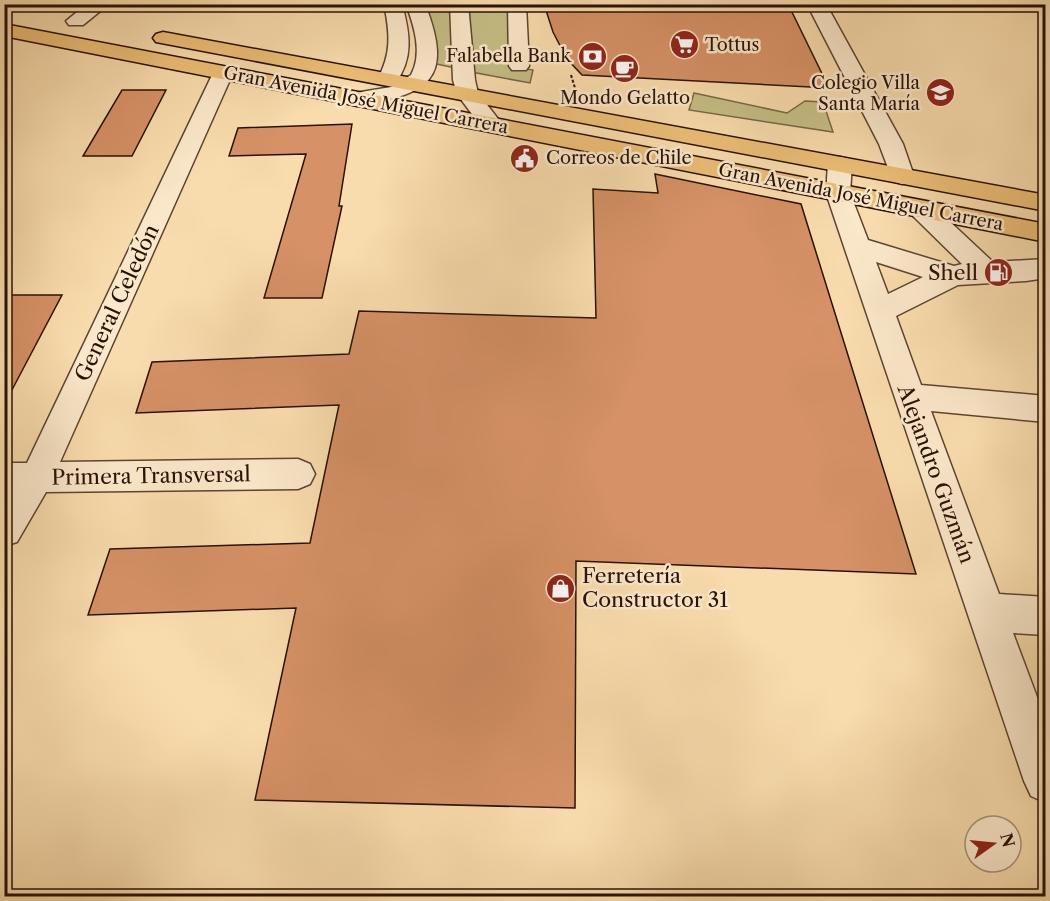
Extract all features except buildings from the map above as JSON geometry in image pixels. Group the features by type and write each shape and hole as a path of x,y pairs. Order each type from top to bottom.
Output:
{"main road":[{"path":"54,17 106,27"},
{"name":"Gran Avenida José Miguel Carrera","path":"4,30 1046,233"},
{"name":"Gran Avenida José Miguel Carrera","path":"149,35 1046,204"}],"street":[{"path":"76,21 100,4"},
{"path":"388,80 396,68 402,44 393,4"},
{"path":"357,99 390,93 414,84 424,68 428,50 415,4"},
{"path":"459,4 464,81 468,94 491,124"},
{"path":"517,4 519,66"},
{"path":"816,4 891,144 902,176"},
{"name":"General Celedón","path":"4,530 21,477 223,73"},
{"name":"Alejandro Guzmán","path":"840,164 838,193 1046,781"},
{"path":"922,210 986,272"},
{"path":"856,246 953,276"},
{"path":"879,312 953,276 986,272 1017,274 1046,268"},
{"path":"908,396 1046,409"},
{"name":"Primera Transversal","path":"21,477 298,474"},
{"path":"985,612 1046,616"}],"path":[{"path":"571,75 576,92"}],"shaded area":[{"path":"419,5 457,5 460,69 427,62"},
{"path":"462,5 510,5 515,67 533,70 530,83 466,71"},
{"path":"694,93 787,113 805,101 823,102 833,132 689,110"}],"place":[{"name":"Tottus","path":"684,45"},
{"name":"Falabella Bank","path":"592,56"},
{"name":"Mondo Gelatto","path":"625,69"},
{"name":"Colegio Villa Santa María","path":"941,93"},
{"name":"Correos de Chile","path":"525,158"},
{"name":"Shell","path":"999,273"},
{"name":"Ferretería Constructor 31","path":"561,588"}]}
